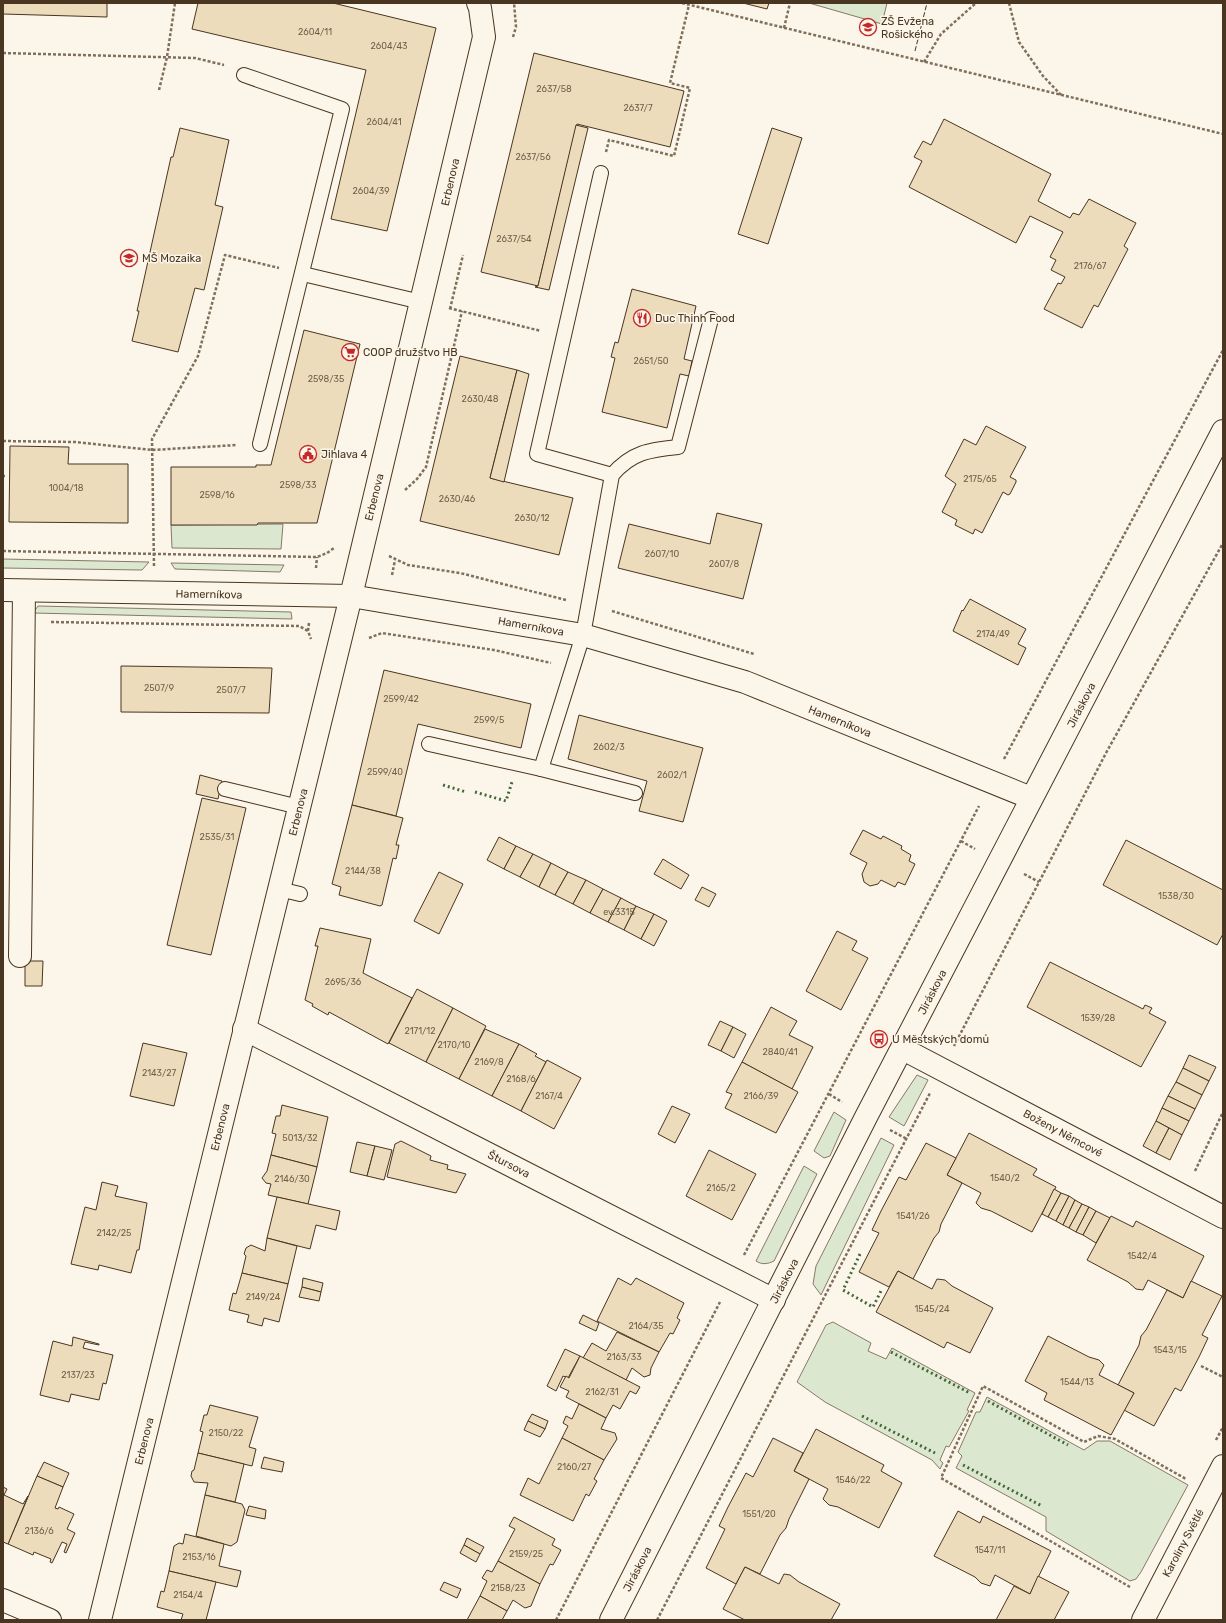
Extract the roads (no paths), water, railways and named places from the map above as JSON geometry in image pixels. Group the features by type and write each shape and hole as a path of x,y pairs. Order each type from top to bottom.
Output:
{"street":[{"name":"Erbenova","path":"100,1620 351,596 484,37 478,3"},
{"name":"Jiráskova","path":"611,1620 1031,798 1066,734 1223,431"},
{"name":"Hamerníkova","path":"13,591 351,596 583,635 745,682 1031,798"},
{"path":"13,591 24,622 20,956"},
{"name":"Štursova","path":"244,1029 774,1300"},
{"name":"Boženy Němcové","path":"903,1049 1223,1217"},
{"name":"Karoliny Světlé","path":"1143,1620 1223,1467"},
{"path":"3,1600 50,1620"}],"lane":[{"path":"244,75 342,109 303,274 260,444"},
{"path":"601,173 537,454 612,475"},
{"path":"303,274 421,302"},
{"path":"541,769 583,635 612,475 622,463 638,454 651,449 678,447 711,319"},
{"path":"429,744 541,769 635,793"},
{"path":"225,789 299,807"},
{"path":"279,889 300,894"}],"place":[{"name":"ZŠ Evžena Rošického","path":"868,27"},
{"name":"MŠ Mozaika","path":"129,258"},
{"name":"Duc Thinh Food","path":"642,318"},
{"name":"COOP družstvo HB","path":"350,352"},
{"name":"Jihlava 4","path":"308,454"},
{"name":"U Městských domů","path":"879,1039"}]}
